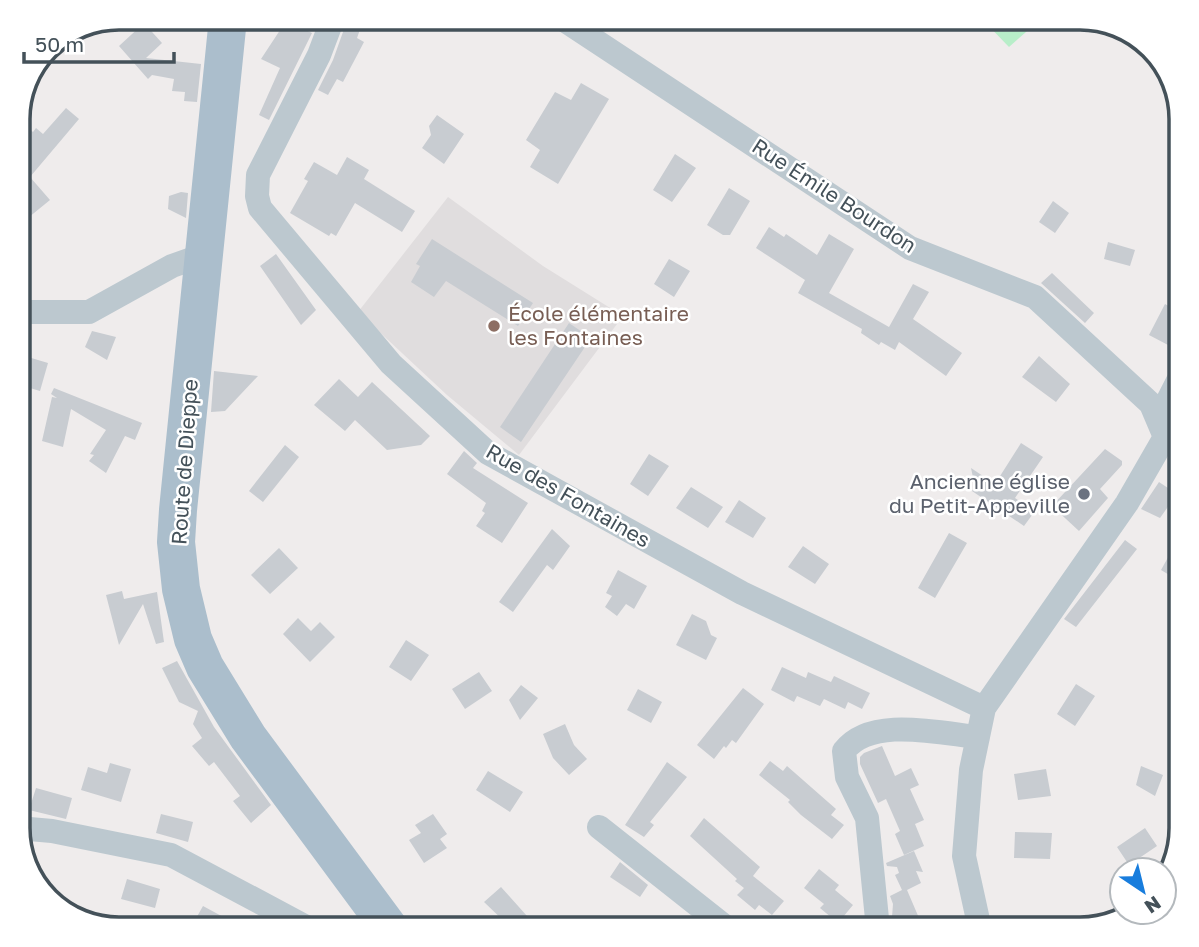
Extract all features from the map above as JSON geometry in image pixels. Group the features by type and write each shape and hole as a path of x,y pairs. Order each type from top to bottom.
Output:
{"main road":[{"name":"Route de Dieppe","path":"227,30 177,542 181,589 193,639 231,713 381,917"}],"street":[{"name":"Rue des Fontaines","path":"329,30 258,175 257,196 260,208 391,364 488,453 742,593 984,708"},
{"name":"Rue Émile Bourdon","path":"579,30 910,248 1035,297 1151,404 1158,420"},
{"path":"30,312 89,312 172,266 203,255"},
{"path":"977,917 964,856 971,770 984,708 1127,503 1165,437 1158,420 1169,398"},
{"path":"876,917 867,818 847,777 844,751 853,739 895,728 978,737"},
{"path":"600,827 713,917"},
{"path":"30,829 171,855 287,917"}],"shaded area":[{"name":"École élémentaire les Fontaines","path":"448,197 543,266 623,316 519,455 447,395 358,312"}],"green space":[{"path":"993,30 1028,30 1009,47"}],"building":[{"path":"136,30 150,30 162,43 146,58 201,64 197,102 184,101 185,92 172,91 174,79 152,75 148,79 119,46"},
{"path":"280,30 306,30 312,33 269,120 259,115 280,68 261,59"},
{"path":"344,30 360,30 357,38 364,42 343,82 337,79 328,95 318,90"},
{"path":"581,83 609,99 558,184 530,167 540,150 526,140 555,92 571,100"},
{"path":"66,108 79,119 30,177 30,129 33,132 36,128 43,134"},
{"path":"437,115 464,134 444,164 422,148 431,135 429,126"},
{"path":"675,154 696,168 672,202 653,190"},
{"path":"347,157 369,170 364,179 415,211 402,232 355,203 336,236 331,233 329,236 290,213 308,181 304,179 314,162 337,175"},
{"path":"30,177 50,200 30,216"},
{"path":"729,188 750,201 730,235 723,235 707,225"},
{"path":"188,193 186,218 168,209 169,196"},
{"path":"1053,201 1069,213 1055,233 1039,222"},
{"path":"769,227 784,237 786,234 817,255 829,234 854,249 829,293 889,327 913,284 929,292 913,319 962,353 946,376 899,342 895,350 881,342 879,345 861,333 862,329 798,293 805,280 756,248"},
{"path":"432,239 533,303 518,326 446,281 434,297 411,282 420,266 416,264"},
{"path":"1108,242 1135,250 1130,266 1104,259"},
{"path":"276,254 316,310 301,325 260,266"},
{"path":"669,259 690,271 674,297 654,284"},
{"path":"1052,273 1094,313 1085,323 1041,283"},
{"path":"1165,304 1169,306 1168,345 1149,335"},
{"path":"569,323 591,338 521,442 500,427"},
{"path":"92,331 116,337 107,360 85,347"},
{"path":"1039,356 1070,384 1056,402 1022,377"},
{"path":"30,358 48,363 40,391 30,388"},
{"path":"214,371 258,376 225,411 211,412"},
{"path":"339,379 358,397 372,382 430,436 421,445 387,450 355,420 345,431 314,405"},
{"path":"54,388 142,423 135,440 125,436 106,473 89,461 94,455 90,454 106,430 71,409 63,447 42,441 52,397 57,398 51,394"},
{"path":"1021,443 1043,457 1015,498 1035,511 1024,526 972,491 975,487 971,468 995,484"},
{"path":"285,445 299,457 263,502 249,491"},
{"name":"Ancienne église du Petit-Appeville","path":"1105,449 1122,461 1122,465 1100,489 1108,498 1079,531 1052,506"},
{"path":"464,451 477,463 473,468 528,503 502,543 476,526 485,513 482,511 486,503 447,474"},
{"path":"649,454 669,466 648,496 630,484"},
{"path":"1159,482 1169,489 1169,505 1160,518 1141,509"},
{"path":"691,487 723,507 708,528 676,508"},
{"path":"739,500 766,518 753,538 725,522"},
{"path":"552,529 570,546 553,570 547,565 513,612 499,602"},
{"path":"949,533 967,543 935,598 918,588"},
{"path":"1125,540 1137,549 1076,627 1064,619"},
{"path":"803,546 829,564 815,584 788,567"},
{"path":"279,548 298,568 270,594 251,575"},
{"path":"1169,556 1169,575 1161,570"},
{"path":"618,570 647,586 634,609 626,604 617,616 605,607 612,596 606,593"},
{"path":"122,591 124,599 157,592 164,642 156,644 143,604 119,645 106,595"},
{"path":"692,614 706,621 711,635 717,638 706,660 676,645"},
{"path":"298,618 311,631 320,622 335,637 310,662 283,634"},
{"path":"406,640 429,655 411,681 389,667"},
{"path":"177,661 214,727 271,805 251,823 233,801 240,796 214,762 209,766 192,746 202,738 193,724 198,711 179,702 162,668"},
{"path":"782,667 806,678 808,672 831,682 834,676 870,693 862,709 848,702 845,709 824,699 820,706 797,696 794,702 771,690"},
{"path":"479,672 492,691 465,709 452,689"},
{"path":"1076,684 1095,696 1075,726 1057,714"},
{"path":"521,685 538,698 520,720 509,700"},
{"path":"743,688 764,704 736,743 732,740 714,759 697,745"},
{"path":"638,689 662,702 651,723 627,710"},
{"path":"565,724 574,745 587,759 569,775 553,758 543,734"},
{"path":"882,746 895,776 911,768 919,785 910,789 924,820 915,824 924,846 904,855 895,834 900,831 886,799 878,803 860,764 860,757 864,753"},
{"path":"770,761 783,771 787,766 836,809 831,815 844,825 832,839 801,815 788,802 790,800 759,775"},
{"path":"667,762 687,777 650,822 654,825 644,837 625,825"},
{"path":"110,763 131,769 121,802 81,790 88,767 107,773"},
{"path":"1141,766 1163,775 1155,796 1136,785"},
{"path":"1046,769 1051,796 1018,800 1014,774"},
{"path":"488,771 523,792 510,812 476,790"},
{"path":"36,788 72,798 66,819 30,810"},
{"path":"161,814 193,822 188,842 156,833"},
{"path":"433,814 447,834 440,839 447,848 424,863 409,840 421,833 415,825"},
{"path":"704,818 760,867 753,876 784,901 772,915 759,905 755,910 737,895 744,888 735,881 737,879 690,836"},
{"path":"1145,828 1157,846 1142,856 1123,856 1117,847"},
{"path":"1015,832 1052,833 1050,859 1014,858"},
{"path":"914,851 923,872 916,871 921,883 907,890 919,917 892,917 893,904 890,896 902,890 895,875 899,873 897,867 887,866 886,863"},
{"path":"620,862 648,885 640,897 610,877"},
{"path":"819,869 839,885 835,890 853,905 843,917 831,917 820,908 824,904 804,888"},
{"path":"127,879 160,889 155,908 121,899"},
{"path":"501,887 527,916 500,917 484,902"},
{"path":"203,906 223,917 197,917"}],"place":[{"name":"École élémentaire les Fontaines","path":"494,326"},
{"name":"Ancienne église du Petit-Appeville","path":"1084,494"}]}
